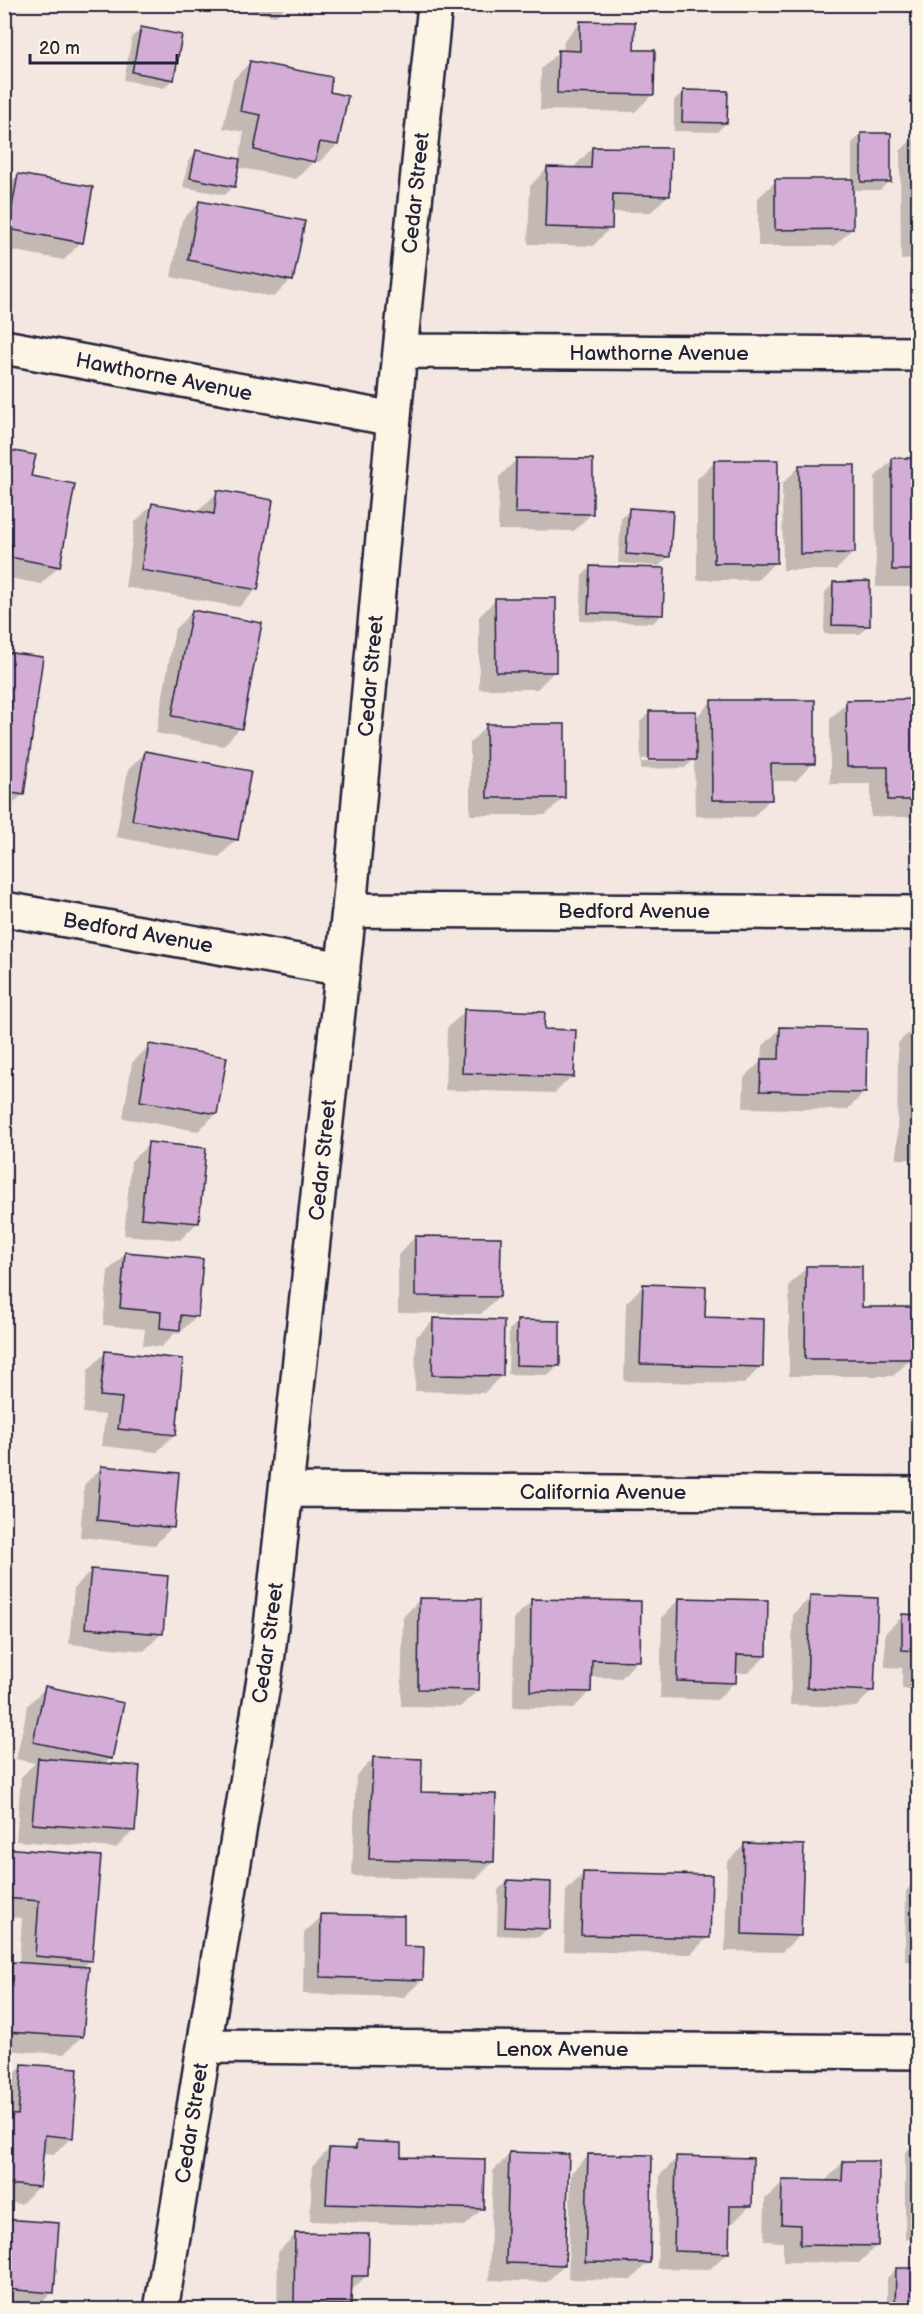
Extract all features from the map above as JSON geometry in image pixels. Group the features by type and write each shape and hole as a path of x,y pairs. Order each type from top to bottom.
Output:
{"street":[{"name":"Cedar Street","path":"161,2310 268,1654 350,910 400,351 435,4"},
{"name":"Hawthorne Avenue","path":"4,347 394,419"},
{"name":"Hawthorne Avenue","path":"400,351 918,354"},
{"name":"Bedford Avenue","path":"4,909 343,969"},
{"name":"Bedford Avenue","path":"350,910 918,913"},
{"name":"California Avenue","path":"287,1490 918,1494"},
{"name":"Lenox Avenue","path":"205,2046 918,2052"}],"building":[{"path":"580,21 635,22 634,50 655,50 654,95 557,93 558,50 580,51"},
{"path":"141,27 182,35 174,80 132,72"},
{"path":"250,61 332,77 330,92 348,96 338,145 320,142 315,162 254,150 261,115 240,111"},
{"path":"683,90 728,91 727,123 682,122"},
{"path":"917,132 918,132 918,243"},
{"path":"861,133 891,133 891,182 861,182"},
{"path":"592,147 671,148 670,196 613,194 612,229 545,227 547,167 591,168"},
{"path":"196,150 240,159 235,187 190,178"},
{"path":"18,174 93,187 83,243 8,229"},
{"path":"775,179 853,179 853,229 775,230"},
{"path":"199,201 305,221 293,281 188,260"},
{"path":"4,449 36,455 31,476 75,484 60,567 10,557 12,545 4,543"},
{"path":"516,458 593,459 593,514 515,513"},
{"path":"892,458 918,458 918,570 892,570"},
{"path":"714,460 778,460 777,563 714,563"},
{"path":"799,465 855,465 855,553 800,554"},
{"path":"217,490 273,500 258,590 141,570 152,503 214,514"},
{"path":"629,508 673,511 670,557 626,554"},
{"path":"590,566 665,568 663,615 588,613"},
{"path":"870,581 870,626 832,625 833,582"},
{"path":"495,598 556,598 556,672 496,672"},
{"path":"192,610 262,623 242,729 172,716"},
{"path":"4,652 43,657 24,795 4,792"},
{"path":"918,699 918,800 888,800 888,767 847,767 846,700"},
{"path":"711,700 815,700 815,764 771,764 772,800 712,800"},
{"path":"649,711 696,711 696,760 649,760"},
{"path":"486,724 565,724 565,798 487,798"},
{"path":"145,751 251,771 238,840 132,820"},
{"path":"464,1009 545,1012 544,1029 576,1030 574,1077 462,1073"},
{"path":"915,1024 918,1024 918,1142 914,1142"},
{"path":"780,1027 867,1029 866,1093 760,1091 761,1059 779,1059"},
{"path":"149,1044 227,1057 217,1114 140,1101"},
{"path":"148,1142 206,1148 199,1223 141,1218"},
{"path":"415,1236 501,1237 500,1297 415,1296"},
{"path":"125,1252 203,1259 198,1317 181,1315 180,1330 160,1328 161,1312 120,1308"},
{"path":"806,1266 862,1266 862,1307 912,1307 912,1359 805,1359"},
{"path":"643,1284 706,1286 705,1317 764,1319 763,1367 640,1364"},
{"path":"433,1318 504,1320 503,1376 432,1375"},
{"path":"517,1320 560,1321 560,1366 516,1365"},
{"path":"105,1351 183,1359 176,1435 118,1429 122,1398 100,1396"},
{"path":"101,1466 179,1473 174,1528 97,1520"},
{"path":"91,1569 168,1576 163,1634 85,1628"},
{"path":"810,1595 878,1598 874,1691 807,1688"},
{"path":"419,1598 481,1599 479,1690 418,1689"},
{"path":"679,1598 768,1600 767,1656 737,1655 736,1683 677,1681"},
{"path":"531,1599 641,1601 640,1661 592,1660 591,1692 530,1691"},
{"path":"902,1614 918,1615 918,1651 902,1650"},
{"path":"45,1686 124,1703 112,1759 33,1742"},
{"path":"373,1757 422,1759 421,1792 496,1794 494,1862 369,1859"},
{"path":"38,1758 140,1766 135,1831 32,1824"},
{"path":"744,1843 804,1845 801,1936 742,1934"},
{"path":"4,1848 101,1856 92,1961 35,1956 39,1901 4,1898"},
{"path":"583,1872 712,1875 710,1938 581,1935"},
{"path":"507,1880 551,1882 550,1929 505,1927"},
{"path":"321,1914 404,1916 404,1946 424,1947 423,1980 320,1977"},
{"path":"12,1962 89,1967 83,2037 7,2032"},
{"path":"22,2064 78,2068 73,2138 45,2135 40,2187 4,2184 4,2114 18,2115"},
{"path":"357,2141 401,2143 401,2157 485,2159 484,2209 326,2204 329,2148 356,2149"},
{"path":"509,2152 569,2154 565,2265 506,2263"},
{"path":"588,2154 652,2155 650,2263 585,2262"},
{"path":"676,2156 753,2158 752,2206 730,2206 729,2253 674,2251"},
{"path":"843,2161 879,2161 878,2246 800,2245 800,2225 781,2224 782,2180 842,2181"},
{"path":"4,2219 59,2223 54,2293 4,2289"},
{"path":"295,2233 369,2234 368,2276 352,2276 351,2305 294,2304"},
{"path":"896,2268 918,2268 918,2310 895,2310"}]}
